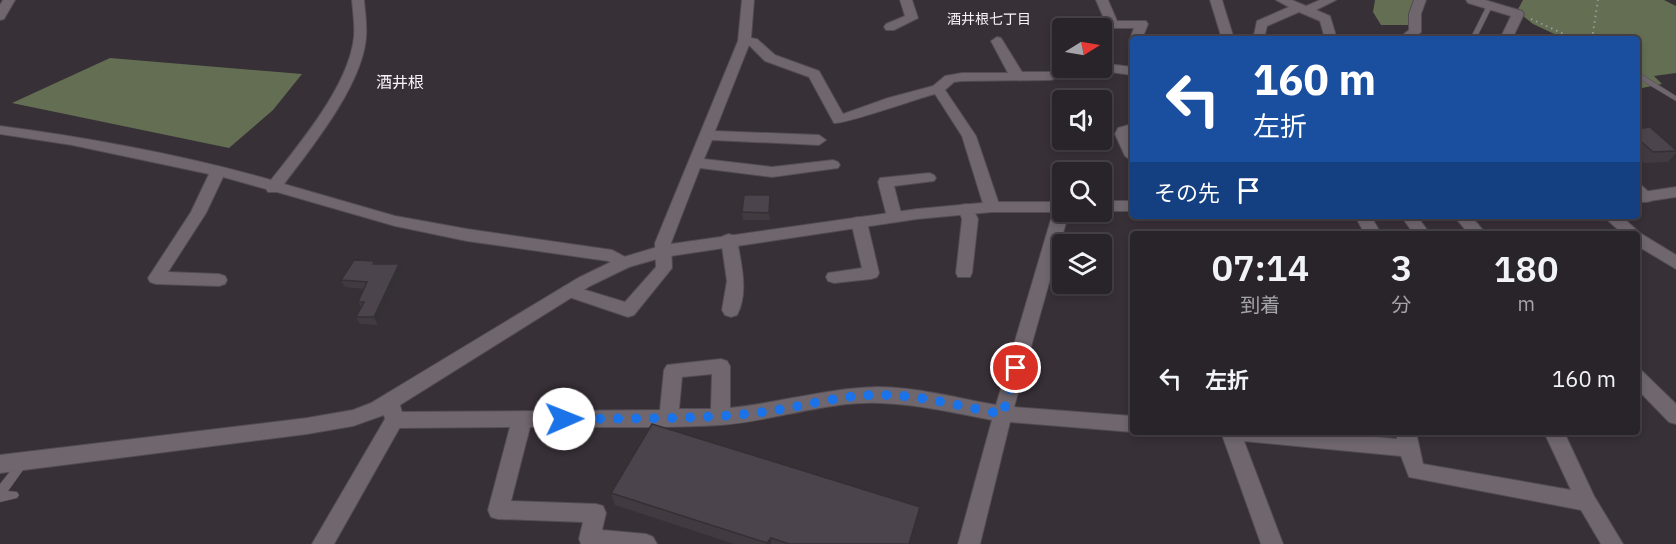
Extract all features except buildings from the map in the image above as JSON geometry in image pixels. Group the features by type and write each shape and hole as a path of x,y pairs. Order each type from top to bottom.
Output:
{"street":[{"path":"0,16 9,0"},
{"path":"273,188 322,125 349,74 360,38 358,0"},
{"path":"569,291 628,310 664,268 663,243 744,41 748,0"},
{"path":"890,27 912,18 906,0"},
{"path":"1102,0 1112,25 1142,24 1137,36"},
{"path":"1216,0 1227,36"},
{"path":"1282,0 1329,22 1331,36"},
{"path":"1260,34 1261,24 1330,0"},
{"path":"1409,36 1415,32 1415,14 1420,0"},
{"path":"1472,0 1518,14 1507,36"},
{"path":"997,40 1017,76"},
{"path":"744,41 753,42 770,58 814,74 839,120 893,101 938,89 950,79 1052,76"},
{"path":"1112,68 1130,71"},
{"path":"938,89 969,136 992,207"},
{"path":"1130,128 1123,130 1122,134 1130,152"},
{"path":"0,130 72,141 218,171 395,221 467,235 612,256 623,263"},
{"path":"706,135 819,140"},
{"path":"695,163 772,172 833,165"},
{"path":"218,171 198,213 156,278 219,280"},
{"path":"894,217 885,182 929,178"},
{"path":"1640,194 1676,192"},
{"path":"1112,206 1130,206"},
{"path":"323,544 392,411 569,291 623,263 664,251 894,217 992,207 1052,208"},
{"path":"964,273 970,219 966,209"},
{"path":"1465,219 1475,231"},
{"path":"1615,219 1629,231"},
{"path":"834,277 871,273 859,222"},
{"path":"969,544 1003,414 1058,222"},
{"path":"729,240 735,281 731,310"},
{"path":"1640,240 1676,263"},
{"path":"669,418 673,370 721,366 720,417"},
{"path":"1640,380 1676,416"},
{"path":"0,465 307,426 392,411 522,419 720,417 759,413 849,396 878,395 913,398 1003,414 1130,424"},
{"path":"522,419 498,510 596,513 589,539 646,544"},
{"path":"1232,435 1272,544"},
{"path":"1297,435 1407,440 1416,471 1587,502"},
{"path":"1555,435 1587,502 1612,544"}],"lane":[{"path":"1474,36 1490,5"},
{"path":"1640,76 1676,99"},
{"path":"0,495 24,461"},
{"path":"0,495 13,495"}],"path":[{"path":"1592,36 1598,0"},
{"path":"1518,14 1570,36"}],"green space":[{"path":"1375,0 1423,0 1408,25 1381,25 1373,12"},
{"path":"1523,0 1664,0 1676,6 1676,73 1654,76 1662,84 1640,88 1640,36 1559,36 1533,24 1517,11"},
{"path":"110,58 302,74 273,110 229,148 12,103"}],"district":[{"name":"酒井根七丁目","path":"989,19"},
{"name":"酒井根","path":"400,82"}],"route":[{"path":"564,419 720,417 759,413 849,396 878,395 913,398 1003,414 1016,368"}]}
